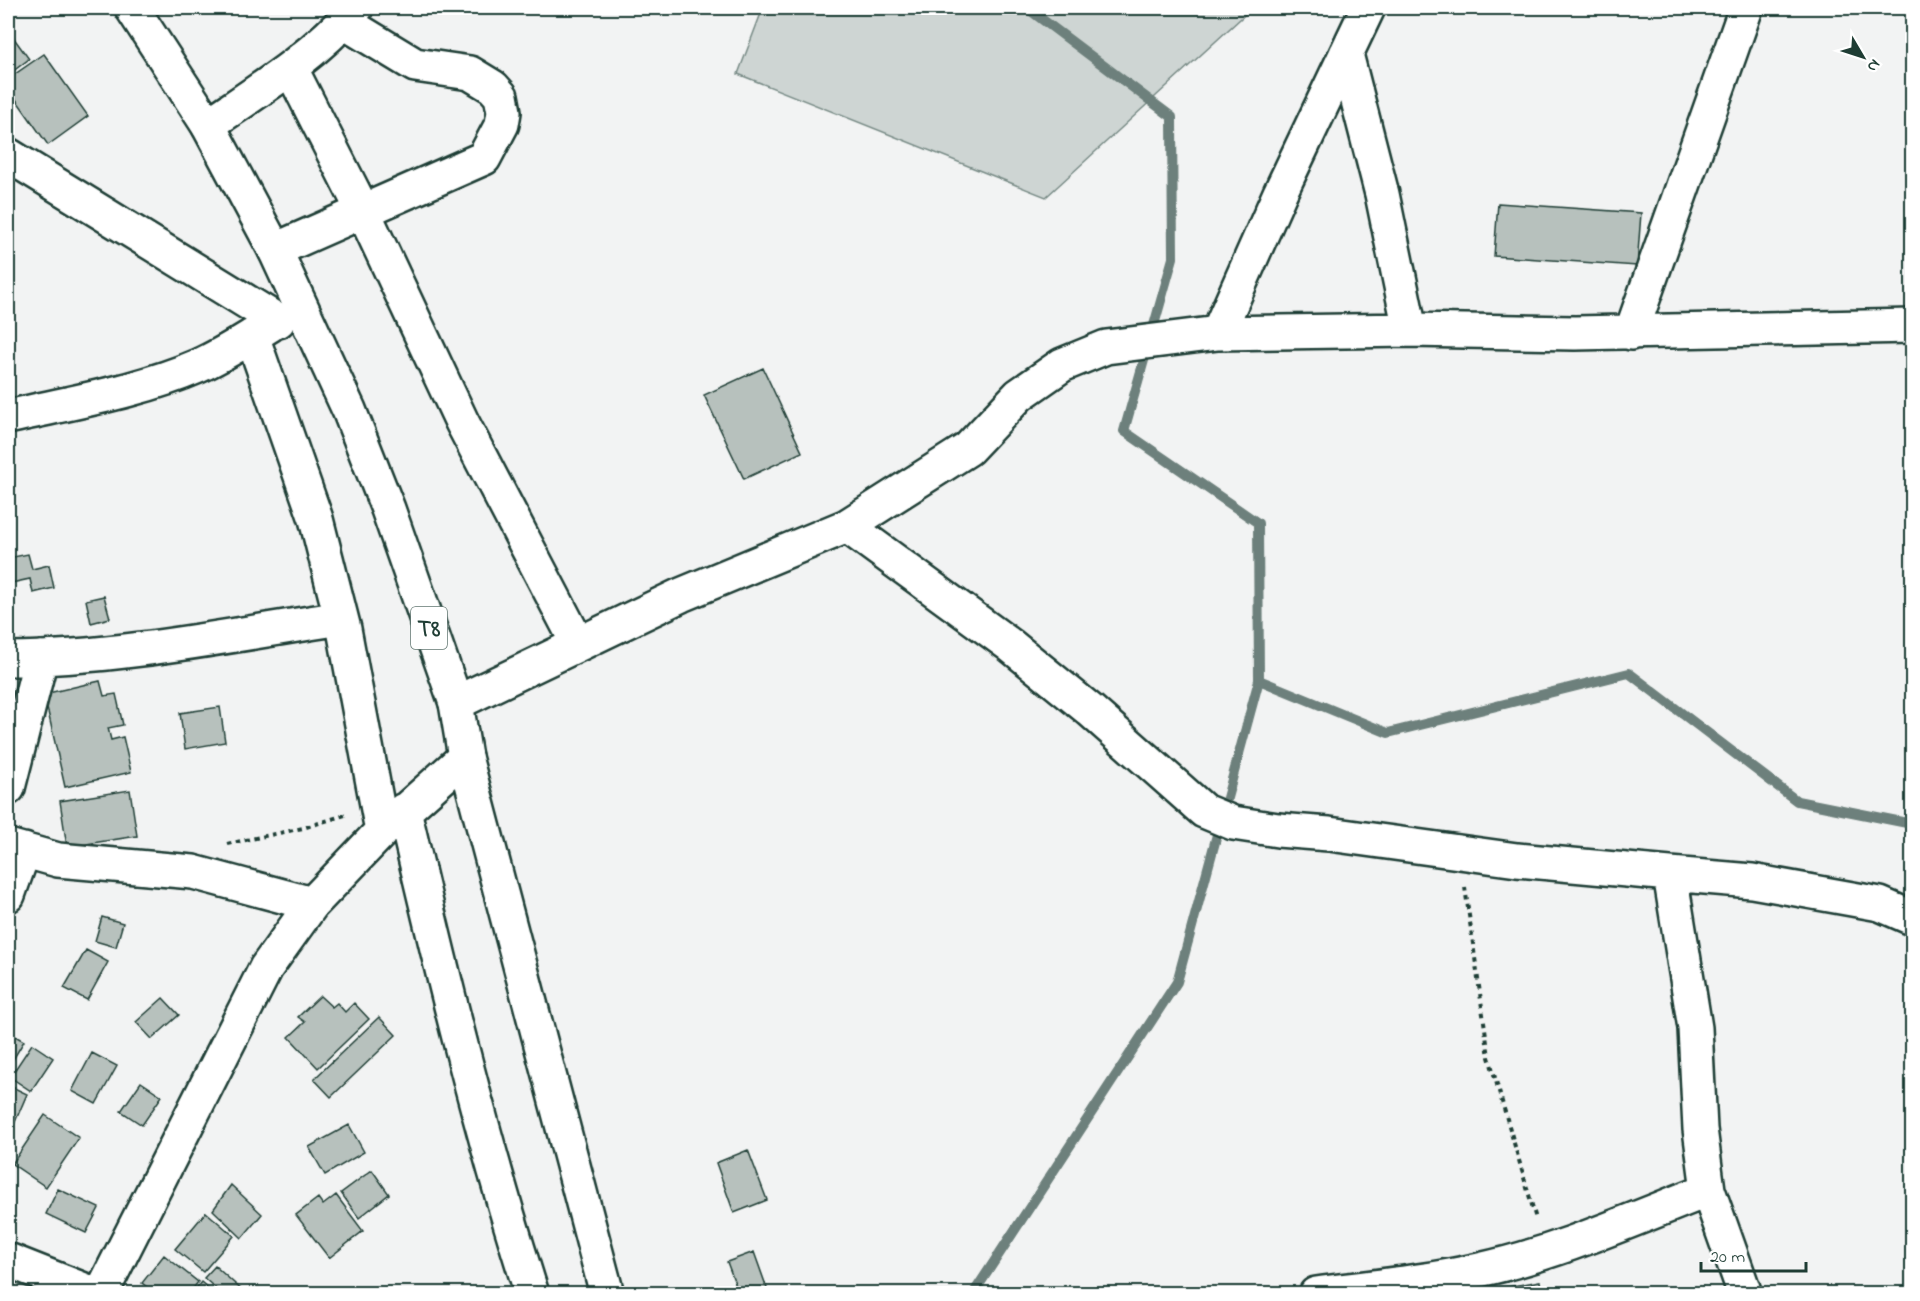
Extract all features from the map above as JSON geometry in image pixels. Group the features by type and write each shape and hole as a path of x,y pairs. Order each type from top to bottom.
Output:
{"main road":[{"name":"T8","path":"132,8 208,125 275,250 277,322 349,410 388,509 456,704 465,757 607,1293"},
{"path":"1218,333 1280,193 1368,8"},
{"path":"1631,333 1746,8"},
{"path":"208,125 291,69 331,36 350,15 416,65 470,73 494,87 501,96 504,112 502,124 484,158 275,250"},
{"path":"1346,54 1382,194 1410,330"},
{"path":"291,69 363,211 462,422 578,644"},
{"path":"8,155 277,322 316,519 388,815 454,1021 501,1199 532,1293"},
{"path":"8,417 131,389 164,378 199,365 277,322"},
{"path":"456,704 681,595 847,526 968,448 1019,395 1062,365 1106,347 1218,333 1410,330 1631,333 1912,326"},
{"path":"847,526 1010,645 1219,817 1460,853 1752,881 1880,904 1912,918"},
{"path":"8,659 41,658 175,643 341,618"},
{"path":"8,788 41,658"},
{"path":"101,1293 266,968 312,904 388,815 465,757"},
{"path":"8,895 16,848 58,860 193,872 312,904"},
{"path":"1670,874 1695,1028 1700,1129 1708,1190 1745,1293"},
{"path":"1316,1293 1412,1282 1469,1272 1546,1251 1708,1190"},
{"path":"8,1260 94,1293"}],"path":[{"path":"224,845 303,828 388,815"},
{"path":"1460,853 1489,1057 1546,1251"}],"shaded area":[{"path":"763,8 1252,8 1046,197 738,74"}],"building":[{"path":"8,30 29,59 8,75"},
{"path":"44,54 88,116 48,145 8,88 8,79"},
{"path":"1498,203 1641,213 1637,266 1494,256"},
{"path":"763,368 802,452 744,479 704,395"},
{"path":"28,554 32,569 49,565 54,588 33,593 30,579 11,583 8,558"},
{"path":"104,596 110,618 91,623 86,600"},
{"path":"100,681 104,696 116,694 123,725 108,728 111,740 123,737 131,772 65,787 44,694"},
{"path":"220,707 225,742 185,749 180,713"},
{"path":"130,790 137,836 67,847 60,801"},
{"path":"102,917 123,923 116,947 95,941"},
{"path":"86,950 108,962 87,1000 64,988"},
{"path":"320,996 332,1007 337,1003 345,1012 354,1003 369,1019 318,1068 289,1037 305,1022 298,1017"},
{"path":"163,998 179,1015 152,1039 136,1022"},
{"path":"379,1017 396,1035 331,1097 314,1079"},
{"path":"8,1032 24,1041 11,1063 8,1061"},
{"path":"32,1044 53,1058 31,1091 10,1077"},
{"path":"92,1053 117,1066 96,1104 72,1091"},
{"path":"141,1082 162,1096 142,1125 121,1111"},
{"path":"8,1085 27,1094 9,1136 8,1135"},
{"path":"45,1115 79,1138 46,1187 12,1164"},
{"path":"349,1125 364,1152 325,1175 309,1147"},
{"path":"748,1150 767,1200 734,1213 716,1163"},
{"path":"372,1170 389,1194 359,1218 341,1193"},
{"path":"231,1185 262,1214 242,1238 213,1210"},
{"path":"58,1189 99,1208 86,1233 46,1214"},
{"path":"336,1195 363,1231 329,1258 296,1215 318,1198 323,1205"},
{"path":"206,1212 234,1236 203,1272 175,1249"},
{"path":"754,1252 769,1294 739,1294 727,1262"},
{"path":"164,1255 198,1282 189,1294 156,1294 142,1283"},
{"path":"215,1266 244,1292 242,1294 222,1294 204,1278"},
{"path":"1540,1281 1542,1294 1471,1294"},
{"path":"201,1282 215,1294 192,1294"}],"waterway":[{"path":"1033,8 1031,11 1172,117 1173,258 1124,431 1258,523 1259,680 1388,733 1629,673 1797,801 1912,824"},
{"path":"973,1294 1177,982 1259,680"}]}
